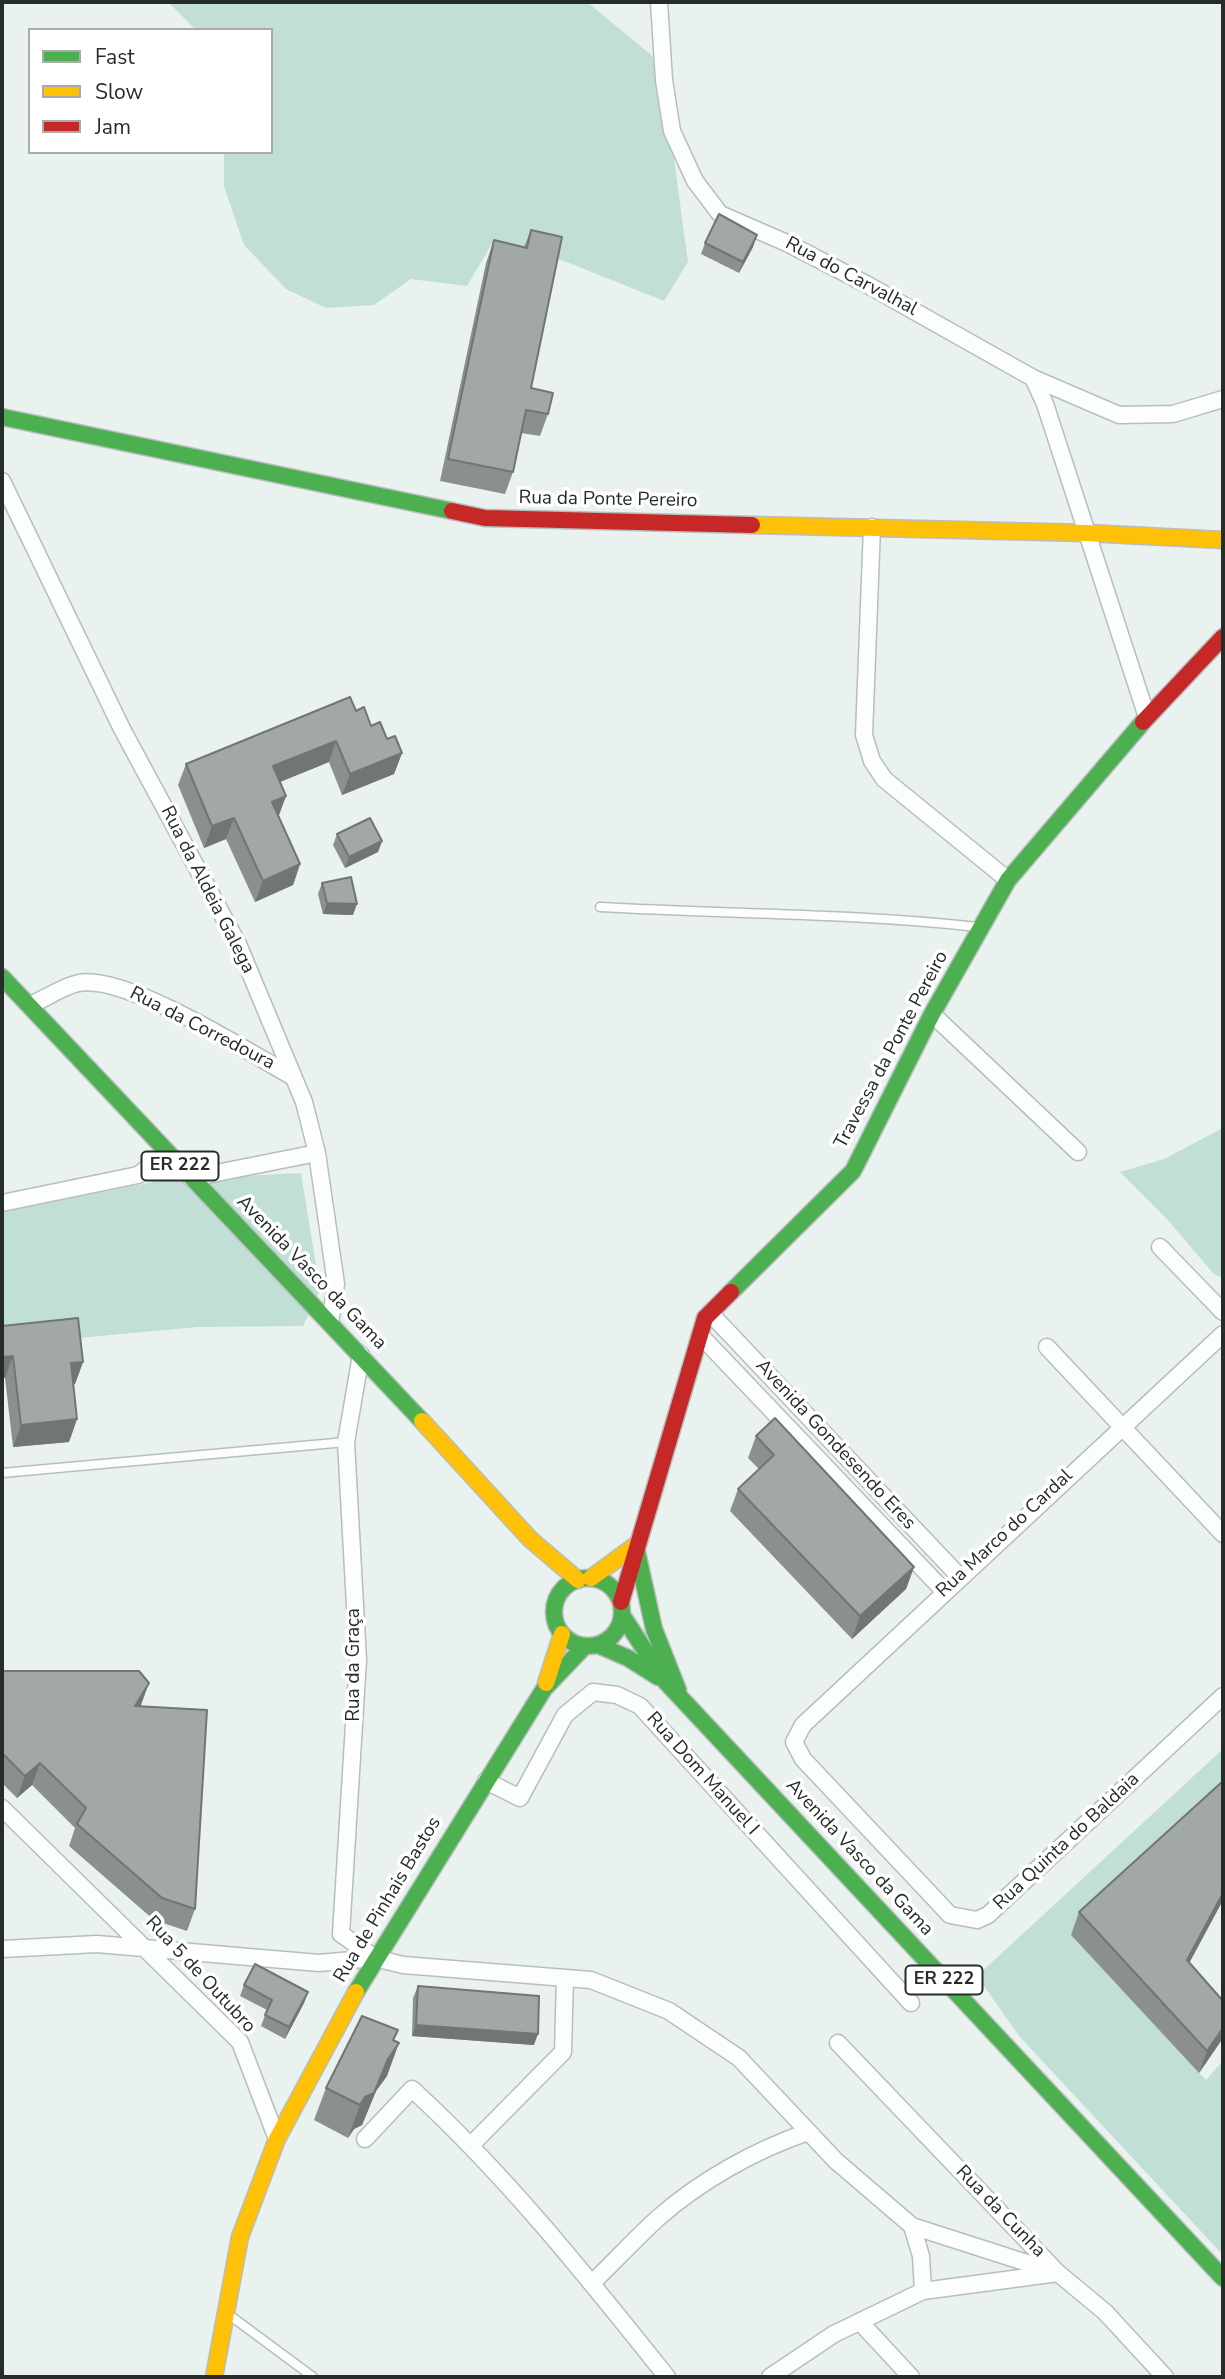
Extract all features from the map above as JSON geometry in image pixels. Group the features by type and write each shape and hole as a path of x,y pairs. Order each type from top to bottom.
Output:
{"street":[{"name":"Rua do Carvalhal","path":"659,2 664,80 672,131 695,181 720,214 789,244 866,284 1033,379 1119,415 1173,414 1223,399"},
{"path":"1033,379 1045,404 1147,717"},
{"name":"Rua da Ponte Pereiro","path":"2,417 485,518 1087,533 1223,540"},
{"name":"Rua da Aldeia Galega","path":"2,481 122,729 238,944 303,1102 317,1153 336,1284 330,1323"},
{"path":"872,527 864,735 872,761 884,779 1008,880"},
{"name":"Travessa da Ponte Pereiro","path":"622,1609 636,1545 705,1318 853,1171 932,1014 1008,880 1147,717 1223,637"},
{"name":"Avenida Vasco da Gama","path":"2,977 330,1323 530,1539 585,1579 604,1582 615,1591 622,1609 665,1681 1223,2278"},
{"name":"Rua da Corredoura","path":"30,1005 79,983 118,986 209,1030 293,1077"},
{"path":"932,1014 1078,1152"},
{"path":"2,1203 138,1175 168,1153"},
{"path":"191,1178 317,1153"},
{"path":"1160,1247 1223,1312"},
{"name":"Avenida Gondesendo Eres","path":"710,1313 959,1576"},
{"name":"Rua Marco do Cardal","path":"794,1742 803,1725 959,1576 1223,1334"},
{"name":"Avenida Gondesendo Eres","path":"700,1335 944,1591"},
{"path":"1047,1347 1223,1534"},
{"name":"Rua da Graça","path":"360,1355 346,1442 358,1660 341,1934 375,1958"},
{"name":"Avenida Vasco da Gama","path":"530,1539 552,1585 556,1622 562,1634 572,1642 592,1645 628,1658 665,1681"},
{"path":"552,1585 566,1586 585,1579 636,1545 654,1629 683,1701"},
{"path":"592,1645 610,1639 618,1628 622,1609"},
{"name":"Rua de Pinhais Bastos","path":"277,2139 375,1958 544,1689 562,1634"},
{"name":"Rua de Pinhais Bastos","path":"544,1689 592,1645"},
{"name":"Rua Dom Manuel I","path":"486,1781 520,1798 565,1715 593,1692 617,1695 640,1706 911,2003"},
{"name":"Rua Quinta do Baldaia","path":"794,1742 803,1759 950,1914 977,1920 988,1915 1223,1696"},
{"name":"Rua 5 de Outubro","path":"4,1814 146,1947 240,2042 277,2139"},
{"path":"2,1949 97,1944 319,1963 375,1958 403,1965 591,1980 669,2011 739,2057 836,2161 912,2226 1058,2273"},
{"path":"472,2144 563,2052 565,1978"},
{"name":"Rua da Cunha","path":"838,2043 1058,2273 1105,2312 1166,2377"},
{"path":"365,2139 412,2088 472,2144 592,2283 667,2377"},
{"path":"592,2283 659,2217 729,2168 782,2141 808,2132"},
{"path":"214,2377 240,2237 277,2139"},
{"path":"912,2226 921,2256 923,2291"},
{"path":"770,2377 786,2363 834,2334 923,2291 1058,2273"},
{"path":"860,2322 894,2370 911,2377"}],"lane":[{"path":"600,907 834,919 892,918 981,928"},
{"path":"2,1474 346,1442"},
{"path":"225,2311 313,2377"}],"green space":[{"path":"168,2 587,2 661,63 688,262 664,301 554,257 493,242 467,286 411,279 374,305 326,308 286,289 244,245 224,186 224,154 273,154 273,28 194,28"},
{"path":"1223,1128 1223,1279 1213,1273 1167,1219 1120,1172 1164,1159"},
{"path":"301,1173 320,1290 303,1326 198,1327 2,1345 2,1212 163,1180"},
{"path":"1223,1749 1223,1796 1071,1935 1206,2080 1223,2061 1223,2255 1019,2036 977,1976"}],"building":[{"path":"719,214 757,235 743,262 705,243"},
{"path":"531,230 562,237 531,388 553,393 548,414 526,410 513,472 448,459 494,240 527,248"},
{"path":"350,697 356,711 364,707 371,726 380,722 387,739 395,736 402,753 350,774 336,741 273,766 286,796 272,802 300,864 263,881 234,818 212,826 186,764"},
{"path":"370,818 382,841 349,857 337,834"},
{"path":"351,877 357,904 327,903 322,883"},
{"path":"78,1318 83,1362 71,1363 77,1419 21,1425 13,1356 2,1357 2,1326"},
{"path":"775,1418 914,1567 860,1616 738,1489 774,1455 756,1436"},
{"path":"2,1671 139,1671 149,1683 135,1706 207,1710 195,1909 162,1898 77,1824 86,1808 40,1763 25,1776 2,1753"},
{"path":"1223,1781 1223,1893 1187,1960 1223,2001 1223,2028 1207,2051 1079,1912"},
{"path":"255,1964 308,1992 289,2027 265,2015 272,2000 244,1985"},
{"path":"418,1986 539,1996 538,2034 416,2025"},
{"path":"362,2016 398,2030 393,2040 399,2043 388,2059 374,2093 365,2097 360,2105 326,2088"}],"traffic: fast":[{"path":"2,417 452,511"},
{"path":"731,1292 853,1171 932,1014 1008,880 1143,722"},
{"path":"2,977 422,1421"},
{"path":"637,1552 654,1629 678,1690"},
{"path":"588,1578 601,1581 612,1588 619,1599 622,1612 619,1625 612,1636 601,1643 588,1646 575,1643 564,1636 557,1625 554,1612 557,1599 564,1588 575,1581 588,1578"},
{"path":"622,1615 665,1681 1223,2278"},
{"path":"598,1645 628,1658 658,1677"},
{"path":"356,1992 544,1689 585,1646"}],"traffic: slow":[{"path":"752,525 1087,533 1223,540"},
{"path":"422,1421 530,1539 578,1580"},
{"path":"591,1578 636,1545"},
{"path":"546,1683 562,1634"},
{"path":"214,2377 240,2237 277,2139 356,1992"}],"traffic: jam":[{"path":"452,511 485,518 752,525"},
{"path":"1143,722 1223,637"},
{"path":"621,1602 705,1318 731,1292"}]}
